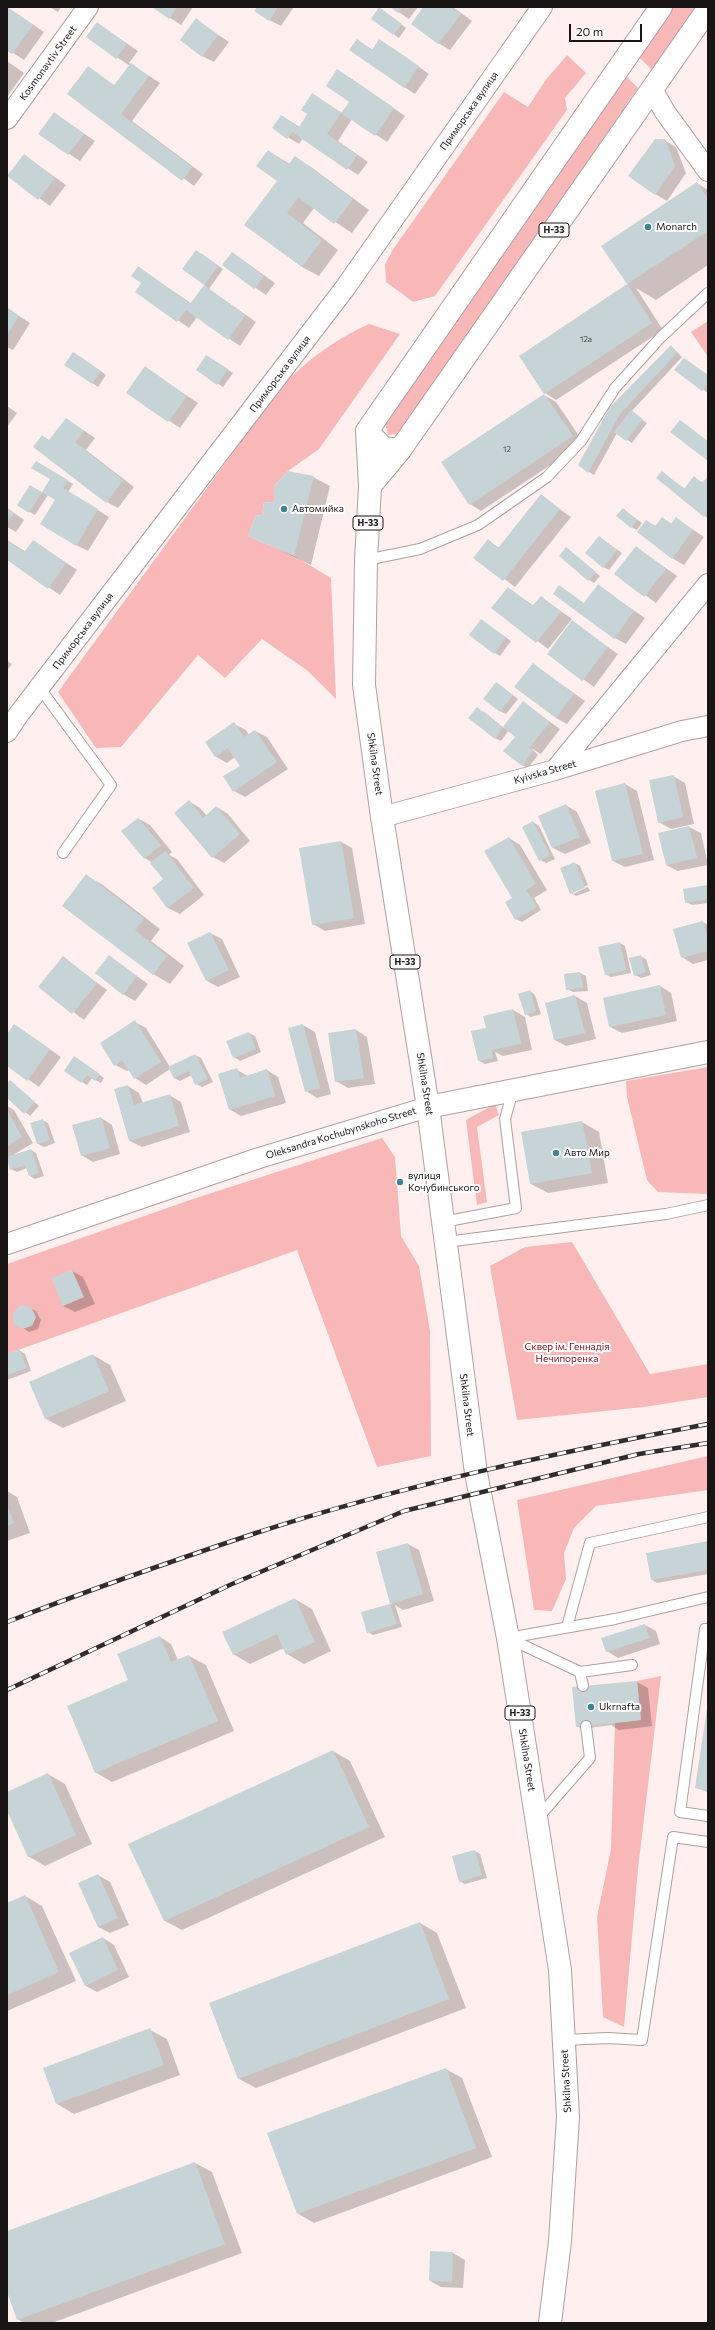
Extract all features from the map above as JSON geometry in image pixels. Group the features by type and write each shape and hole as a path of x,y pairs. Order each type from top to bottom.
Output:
{"main road":[{"path":"400,450 383,448 367,431 661,7"},
{"name":"Н-33","path":"370,486 400,450 708,9"},
{"name":"Н-33","path":"367,431 370,486"},
{"name":"Shkilna Street","path":"370,486 366,560 364,685 382,818 428,1107 476,1473 508,1638 560,1970 568,2117 560,2241 550,2323"},
{"name":"Oleksandra Kochubynskoho Street","path":"428,1107 708,1052"}],"street":[{"name":"Kosmonavtiv Street","path":"7,119 88,7"},
{"name":"Приморська вулиця","path":"7,732 13,710 39,687 345,288 542,7"},
{"path":"652,89 665,112 708,170"},
{"path":"555,770 708,584"},
{"name":"Kyivska Street","path":"382,818 555,770 682,731 708,726"},
{"name":"Oleksandra Kochubynskoho Street","path":"7,1244 259,1158 428,1107"}],"lane":[{"path":"366,560 420,549 478,524 547,477 581,441 615,388 661,337 708,293"},
{"path":"39,687 110,785 63,853"},
{"path":"445,1232 516,1208 505,1119 513,1090"},
{"path":"445,1232 666,1214 708,1205"},
{"path":"568,1627 590,1543 708,1516"},
{"path":"508,1638 615,1619 708,1597"},
{"path":"708,1630 705,1629 680,1812 708,1816"},
{"path":"508,1638 580,1672 632,1665"},
{"path":"580,1672 583,1686"},
{"path":"536,1820 590,1758 586,1726"},
{"path":"564,2040 608,2038 642,2040 672,1837 708,1842"}],"green space":[{"path":"672,7 698,7 653,71 638,56"},
{"path":"567,55 586,73 565,98 567,110 435,296 413,302 386,282 385,264 394,248 504,92 528,107 545,81"},
{"path":"625,75 638,88 401,433 388,435 385,422"},
{"path":"708,321 708,357 691,332"},
{"path":"369,324 400,334 319,449 288,471 274,486 274,503 264,502 262,516 256,515 248,536 294,556 331,578 336,699 308,671 262,639 225,678 198,655 121,747 96,748 58,692 283,384 323,350 345,336"},
{"path":"708,1067 708,1194 658,1192 647,1180 627,1097 626,1081"},
{"path":"495,1104 499,1115 477,1127 487,1202 477,1205 466,1120"},
{"path":"382,1138 395,1157 401,1236 419,1266 430,1331 431,1456 377,1467 297,1250 7,1354 7,1264 193,1199"},
{"name":"Сквер ім. Геннадія Нечипоренка","path":"572,1242 650,1374 708,1364 708,1397 644,1407 517,1420 490,1266 525,1247"},
{"path":"708,1456 708,1490 596,1506 574,1528 564,1553 566,1579 552,1611 534,1610 517,1500"},
{"path":"661,1676 638,1869 624,2027 603,2017 597,1917 611,1849 615,1723 641,1720 637,1681"}],"building":[{"path":"7,7 33,25 12,54 7,51"},
{"path":"152,7 177,7 169,19"},
{"path":"257,7 278,7 269,21 254,11"},
{"path":"379,7 402,24 393,35 371,19"},
{"path":"390,7 402,7 398,13"},
{"path":"423,7 451,7 461,14 438,44 411,24"},
{"path":"196,18 218,35 202,57 180,40"},
{"path":"97,22 127,44 116,59 86,37"},
{"path":"357,39 372,50 379,39 419,66 404,88 349,50"},
{"path":"131,63 149,76 121,114 192,167 182,181 67,94 88,66 114,85"},
{"path":"337,69 394,108 375,136 341,113 349,102 326,86"},
{"path":"312,93 341,113 327,134 357,155 347,170 292,132 287,139 272,128 281,115 299,127 307,114 301,110"},
{"path":"54,112 84,134 68,155 38,134"},
{"path":"655,139 665,139 675,166 655,195 628,176"},
{"path":"268,150 288,165 295,156 353,199 334,224 298,197 287,213 322,240 302,267 244,225 277,181 256,166"},
{"path":"24,154 55,178 38,200 7,176"},
{"path":"697,182 708,199 708,231 627,284 601,246"},
{"path":"196,250 218,266 204,285 182,269"},
{"path":"232,252 264,276 254,289 222,265"},
{"path":"138,266 190,304 204,285 245,315 228,340 186,310 177,322 135,292 141,283 131,276"},
{"path":"627,284 652,323 544,394 519,356"},
{"path":"7,307 19,316 7,335"},
{"path":"671,345 677,353 620,414 588,473 578,465 610,407"},
{"path":"73,352 101,371 92,384 64,365"},
{"path":"206,355 228,369 217,385 196,370"},
{"path":"684,358 708,375 708,383 702,391 674,370"},
{"path":"145,366 187,396 168,422 126,393"},
{"path":"544,394 573,436 469,505 441,462"},
{"path":"631,410 643,419 626,441 614,432"},
{"path":"66,418 84,431 75,442 123,480 106,503 33,447 42,435 49,440"},
{"path":"680,420 708,441 708,461 670,432"},
{"path":"36,461 68,480 63,488 98,509 76,546 40,524 55,500 42,492 50,479 31,468"},
{"name":"Автомийка","path":"288,471 314,476 294,556 248,536 256,515 262,516 264,502 274,503 274,486"},
{"path":"662,471 684,489 694,476 702,483 708,476 708,512 704,517 656,478"},
{"path":"30,485 42,492 29,513 17,505"},
{"path":"541,494 560,509 503,581 473,558 488,539 498,548"},
{"path":"7,508 14,513 7,522"},
{"path":"623,508 637,520 631,528 616,516"},
{"path":"662,517 671,524 676,517 693,530 672,559 637,532 646,520 655,526"},
{"path":"599,536 617,550 603,568 585,553"},
{"path":"7,540 24,552 33,540 66,563 48,589 7,560"},
{"path":"636,546 666,569 644,597 614,574"},
{"path":"566,547 596,572 588,581 559,556"},
{"path":"598,584 634,611 614,639 553,594 559,585 584,603"},
{"path":"508,587 532,606 541,596 561,612 536,643 491,608"},
{"path":"481,619 506,637 494,654 469,635"},
{"path":"572,620 608,647 582,681 547,654"},
{"path":"533,663 574,694 556,718 514,687"},
{"path":"496,682 513,695 500,712 483,699"},
{"path":"523,701 550,722 529,748 533,751 522,766 503,751 515,737 503,727"},
{"path":"477,707 503,727 495,739 468,718"},
{"path":"234,722 244,737 255,730 277,762 233,792 223,776 240,766 228,748 215,757 205,742"},
{"path":"674,775 683,817 658,823 649,780"},
{"path":"625,783 643,854 612,861 595,791"},
{"path":"189,800 203,818 216,806 240,834 212,858 174,813"},
{"path":"566,804 580,837 552,848 538,816"},
{"path":"138,818 161,845 144,859 121,831"},
{"path":"533,821 550,855 539,861 522,827"},
{"path":"689,826 697,858 666,865 658,833"},
{"path":"509,837 536,884 526,890 537,907 515,920 505,902 512,898 484,851"},
{"path":"341,841 354,918 312,925 299,848"},
{"path":"165,851 194,888 167,908 152,888 163,879 150,863"},
{"path":"575,862 585,888 570,894 560,868"},
{"path":"86,874 144,919 135,930 167,956 153,975 62,906"},
{"path":"707,885 708,899 685,903 683,889"},
{"path":"703,921 708,941 708,951 681,958 673,929"},
{"path":"210,932 229,970 206,981 187,943"},
{"path":"620,942 626,970 605,975 598,947"},
{"path":"109,955 137,976 123,995 95,973"},
{"path":"641,955 646,972 634,976 629,958"},
{"path":"63,956 97,983 72,1014 38,987"},
{"path":"580,972 583,988 566,990 564,974"},
{"path":"660,985 666,1015 609,1027 603,998"},
{"path":"530,990 536,1011 525,1015 518,994"},
{"path":"575,995 585,1033 554,1040 545,1003"},
{"path":"513,1009 521,1044 491,1050 493,1058 478,1061 471,1031 486,1028 483,1016"},
{"path":"135,1020 161,1062 134,1079 122,1060 114,1066 100,1043"},
{"path":"14,1024 50,1049 27,1081 7,1066 7,1034"},
{"path":"303,1024 320,1088 305,1092 288,1028"},
{"path":"356,1029 364,1078 335,1082 328,1033"},
{"path":"249,1032 256,1049 233,1058 226,1041"},
{"path":"195,1054 208,1079 195,1085 189,1071 174,1078 168,1067"},
{"path":"74,1056 100,1074 95,1081 87,1075 81,1083 64,1071"},
{"path":"237,1068 240,1078 267,1069 275,1096 229,1110 218,1074"},
{"path":"10,1080 35,1102 24,1114 7,1098 7,1083"},
{"path":"128,1085 134,1105 170,1094 179,1126 129,1141 114,1089"},
{"path":"7,1110 22,1137 7,1146"},
{"path":"101,1117 110,1148 81,1156 72,1125"},
{"path":"43,1119 50,1140 37,1144 30,1123"},
{"name":"Авто Мир","path":"582,1121 592,1173 530,1184 521,1132"},
{"path":"31,1149 39,1173 29,1176 25,1165 10,1170 7,1157"},
{"path":"72,1270 84,1297 63,1306 51,1278"},
{"path":"20,1305 31,1307 36,1317 32,1326 22,1329 13,1323 13,1313"},
{"path":"19,1349 27,1368 7,1375 7,1354"},
{"path":"93,1354 109,1391 45,1419 29,1382"},
{"path":"7,1505 14,1523 7,1526"},
{"path":"708,1541 708,1570 651,1580 646,1553"},
{"path":"408,1543 423,1594 390,1604 376,1552"},
{"path":"295,1598 315,1642 286,1655 277,1634 233,1655 222,1632"},
{"path":"390,1604 397,1624 367,1633 361,1612"},
{"path":"645,1624 649,1638 606,1652 601,1638"},
{"path":"160,1636 171,1662 189,1655 218,1721 95,1773 67,1706 128,1680 117,1654"},
{"path":"637,1681 641,1720 576,1727 572,1687"},
{"path":"708,1708 708,1790 695,1788"},
{"path":"333,1750 369,1827 164,1921 128,1844"},
{"path":"48,1773 76,1835 28,1857 7,1811 7,1792"},
{"path":"475,1850 482,1875 459,1882 452,1856"},
{"path":"98,1874 118,1918 98,1927 78,1883"},
{"path":"25,1895 59,1972 7,1995 7,1903"},
{"path":"420,1922 449,1999 238,2079 209,2003"},
{"path":"103,1937 118,1970 85,1986 69,1953"},
{"path":"150,2028 164,2065 56,2104 43,2068"},
{"path":"446,2068 476,2148 297,2214 267,2133"},
{"path":"195,2162 225,2244 17,2320 7,2292 7,2231"},
{"path":"430,2251 453,2252 452,2282 429,2281"}],"railway":[{"path":"7,1622 100,1587 256,1533 367,1500 480,1471 708,1424"},
{"path":"7,1690 232,1584 404,1511 639,1454 708,1443"}],"place":[{"name":"Monarch","path":"648,227"},
{"name":"Автомийка","path":"284,509"},
{"name":"Авто Мир","path":"556,1153"},
{"name":"вулиця Кочубинського","path":"400,1182"},
{"name":"Ukrnafta","path":"591,1707"}]}
